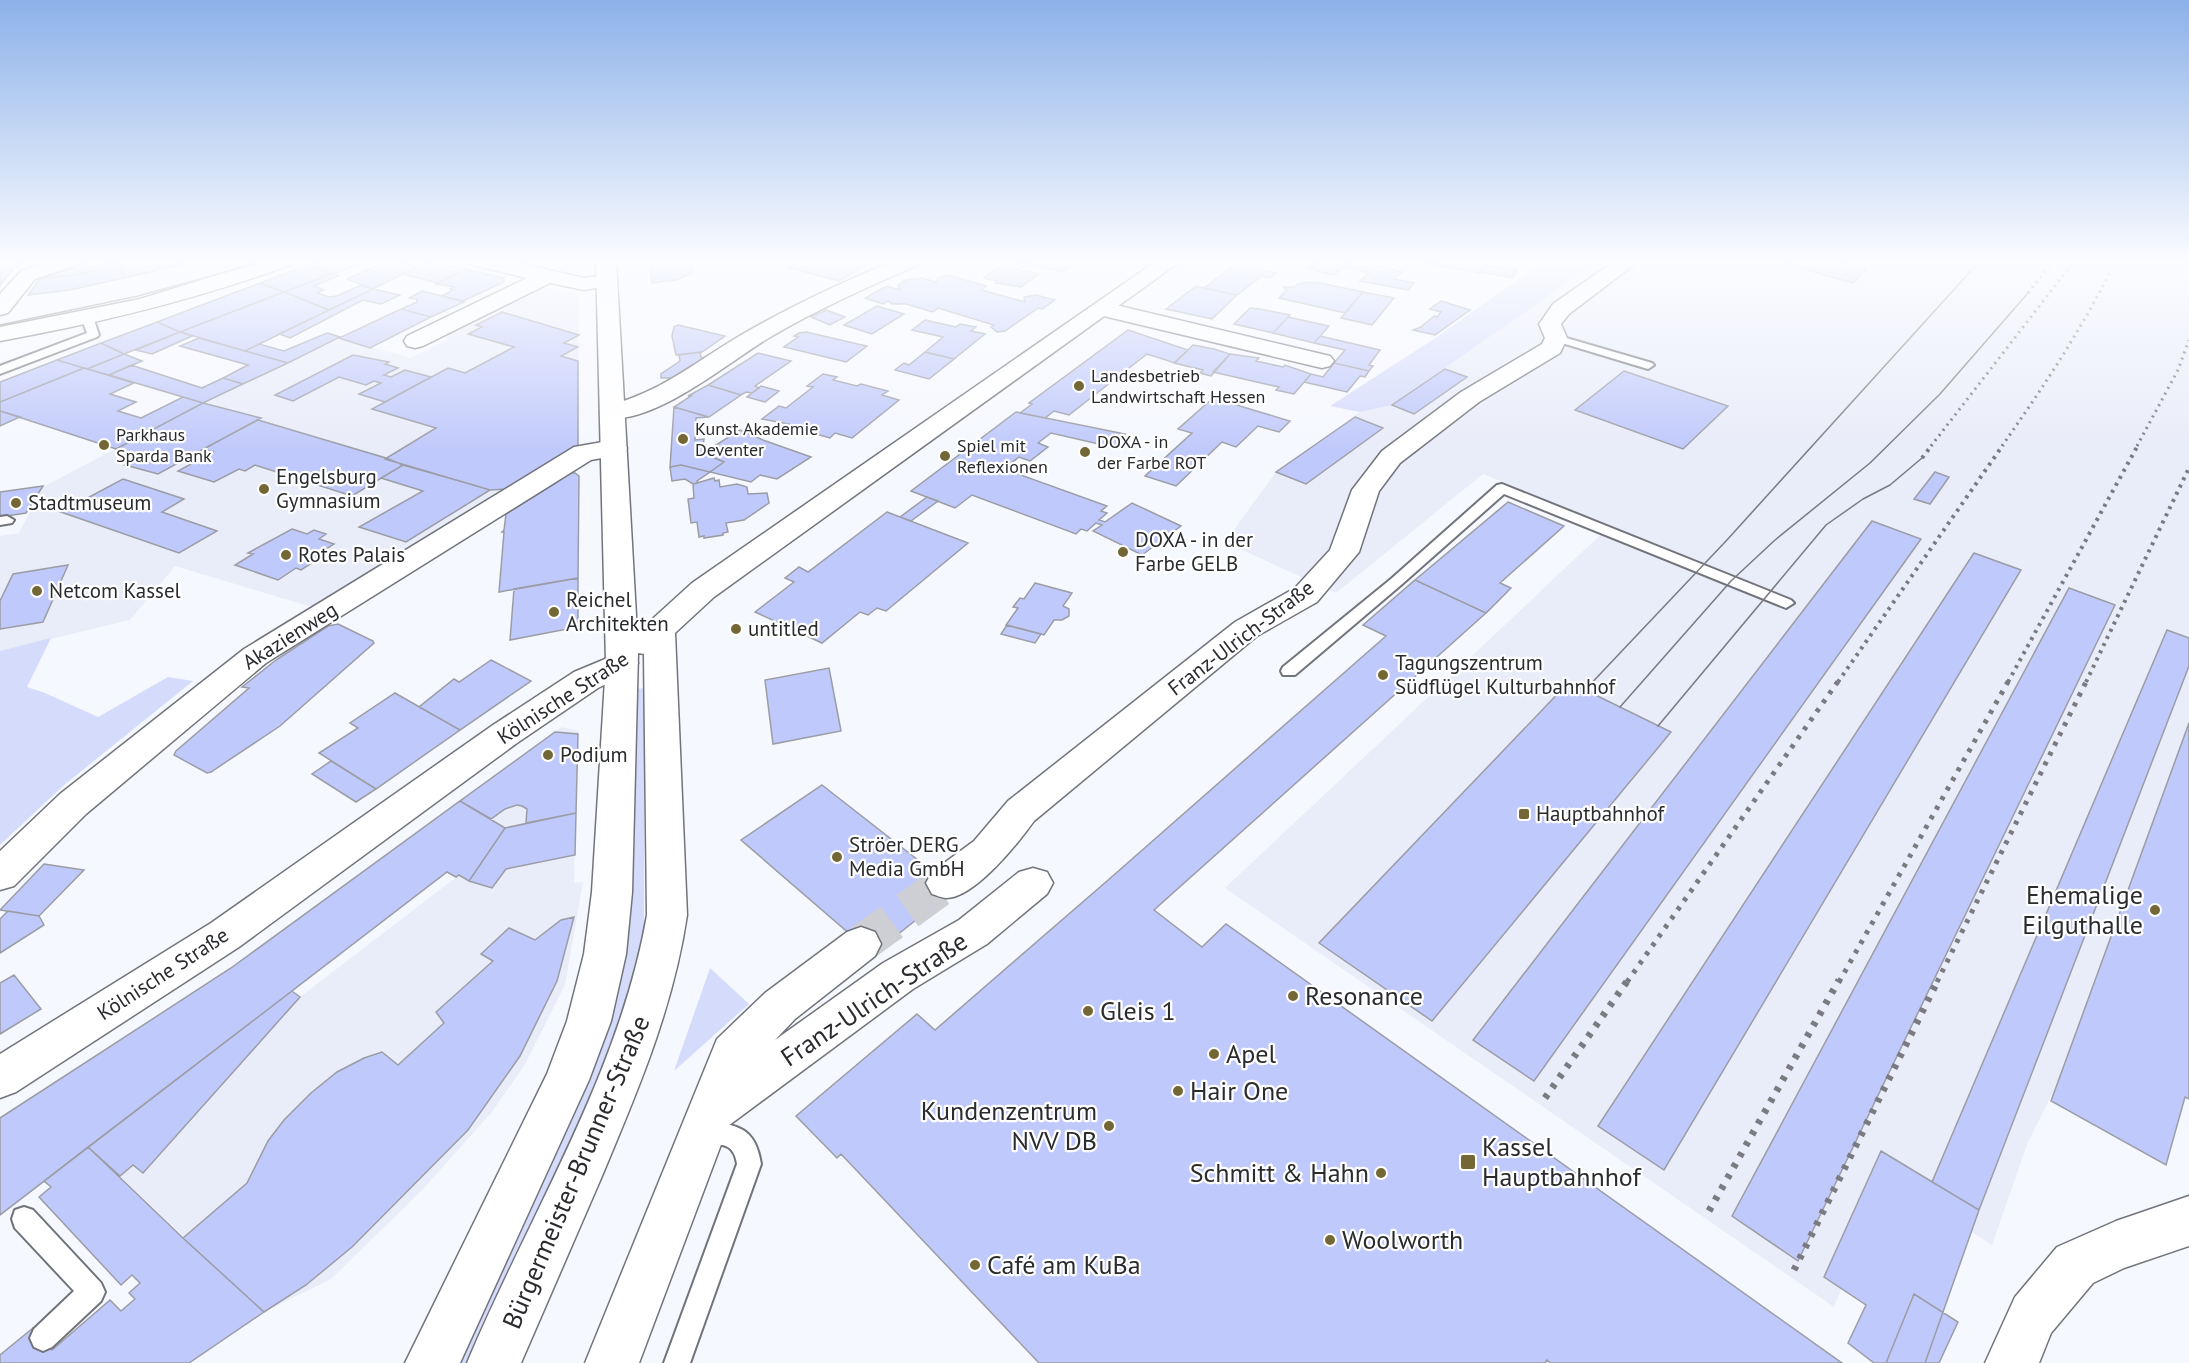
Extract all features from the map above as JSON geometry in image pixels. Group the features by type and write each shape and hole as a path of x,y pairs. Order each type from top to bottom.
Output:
{"street":[{"path":"0,334 53,324"},
{"path":"415,341 450,324"},
{"name":"Bürgermeister-Brunner-Straße","path":"494,1363 615,1093 652,990 667,915 641,646 619,608 608,324"},
{"path":"612,412 630,410 657,398 781,324"},
{"name":"Kölnische Straße","path":"0,1078 225,935 505,734 641,646 714,582 1082,324"},
{"path":"1166,324 1322,360"},
{"path":"1550,324 1556,338"},
{"name":"Franz-Ulrich-Straße","path":"946,883 962,874 997,844 1021,811 1246,629 1306,595 1344,552 1366,490 1391,457 1470,397 1552,348 1556,338"},
{"name":"Akazienweg","path":"0,875 73,804 255,656 583,453 614,448"},
{"path":"619,608 641,646"},
{"name":"Bürgermeister-Brunner-Straße","path":"432,1363 567,1080 589,1021 605,954 641,646"},
{"name":"Franz-Ulrich-Straße","path":"707,1121 898,976 973,932 1033,883"},
{"name":"Franz-Ulrich-Straße","path":"612,1363 733,1053 780,1006 861,944"},
{"path":"2012,1363 2033,1315 2075,1264 2116,1245 2189,1221"}],"lane":[{"path":"0,370 93,335 89,324"},
{"path":"1556,338 1648,365"},
{"path":"1289,671 1396,582 1502,488 1786,603"},
{"path":"677,1363 749,1164 748,1147 738,1137 707,1121"},
{"path":"24,1219 92,1292 43,1338"}],"shaded area":[{"name":"Engelsburg Gymnasium","path":"463,324 579,324 578,447 312,607 175,566 130,620 0,651 0,536 19,533 43,487 203,403 339,338 410,358 447,340 443,335"},
{"path":"1456,324 1509,324 1392,405 1360,412 1330,406"},
{"path":"1509,324 2189,324 2189,791 2119,962 2028,1142 1992,1245 1887,1178 1834,1307 1225,888 1610,526 1483,474 1336,593 1225,542 1276,472 1360,412 1392,405"},
{"path":"51,638 27,687 98,717 168,677 193,681 63,786 0,845 0,651"},
{"path":"644,688 644,929 621,1034 471,1363 454,1363 606,1035 631,690"},
{"path":"562,727 578,731 574,883 583,882 565,985 524,1066 491,1113 424,1188 331,1279 264,1312 120,1176 133,1165 143,1173 300,997 459,875 469,881 505,828 460,801"},
{"path":"710,968 749,1004 674,1071"}],"building":[{"path":"153,324 161,324 180,332 124,354 101,343"},
{"path":"161,324 202,324 180,332"},
{"path":"202,324 301,324 245,351 180,332"},
{"path":"301,324 318,324 290,338 279,334"},
{"path":"370,324 418,324 370,348 339,338"},
{"path":"541,324 579,335 564,343 578,347 561,356 578,361 578,447 506,489 490,490 385,459 436,428 372,409 448,368 465,373 514,347 468,334 482,327 476,325"},
{"path":"846,324 889,324 872,334 844,325"},
{"path":"920,324 941,324 956,327 960,324 976,327 971,331 985,334 954,359 925,352 943,337 912,330"},
{"path":"989,324 1016,324 1005,331 997,332 991,327 994,325"},
{"path":"1234,324 1282,324 1273,333"},
{"path":"1282,324 1318,324 1329,326 1314,343 1273,333"},
{"path":"1425,324 1451,324 1435,335 1413,330"},
{"path":"678,325 725,336 702,352 676,355 672,336 674,327"},
{"name":"Landesbetrieb Landwirtschaft Hessen","path":"1128,330 1188,350 1175,363 1147,354 1069,415 1054,411 1045,418 1020,413 1032,404 1029,403"},
{"path":"180,332 192,336 152,354 136,350"},
{"path":"806,332 867,346 846,362 784,347 798,337 794,336"},
{"path":"327,333 340,337 288,363 245,351 259,344 284,351"},
{"path":"1320,336 1380,350 1369,365 1373,366 1369,371 1334,363 1345,350 1314,343"},
{"path":"199,338 288,363 243,384 223,378 248,365 180,346"},
{"path":"101,343 124,354 87,369 57,360"},
{"path":"1193,345 1230,354 1211,376 1200,373 1203,370 1174,363"},
{"path":"700,352 701,357 705,359 673,378 661,378 661,374 680,361 679,355"},
{"path":"925,352 954,359 929,379 895,370 904,363 909,365"},
{"path":"758,353 791,361 755,386 759,388 752,393 746,392 741,395 708,385"},
{"path":"124,354 142,361 109,375 87,369"},
{"path":"1230,354 1259,358 1256,361 1283,367 1285,365 1311,374 1294,394 1276,390 1279,387 1213,372"},
{"path":"353,355 389,362 385,364 398,368 384,375 391,377 405,370 431,377 385,402 359,394 381,383 374,381 366,385 339,377 293,401 275,395"},
{"path":"57,360 84,368 0,402 0,382"},
{"path":"1334,363 1369,371 1365,377 1360,376 1347,392 1304,382 1311,374 1323,377"},
{"path":"131,365 202,388 223,378 243,384 203,403 109,375"},
{"path":"84,368 134,383 110,394 136,402 118,411 141,418 183,397 203,403 116,449 0,411 0,402"},
{"path":"1445,369 1467,377 1414,414 1392,405"},
{"path":"1624,371 1728,406 1683,449 1575,410"},
{"path":"823,374 837,377 833,380 888,391 882,395 899,400 852,438 835,433 830,438 795,428 799,426 762,419 779,406 786,408 813,387 807,386"},
{"path":"708,385 741,395 709,417 674,407 691,396 688,396"},
{"path":"761,386 779,391 765,402 747,397"},
{"path":"1213,398 1290,421 1279,432 1258,426 1236,447 1222,442 1176,486 1145,476 1192,433 1178,429"},
{"path":"203,403 261,418 158,474 125,465 143,456 116,449"},
{"name":"Kunst Akademie Deventer","path":"674,407 708,417 696,418 695,440 704,439 703,446 710,448 703,453 724,462 710,472 681,465 670,467"},
{"path":"0,411 20,417 0,426"},
{"path":"1016,412 1125,434 1116,448 1051,433 1038,443 1048,447 1030,461 1019,457 1004,469 1107,506 1101,511 1107,513 1099,520 1105,522 1132,503 1181,526 1142,555 1093,531 1102,525 1096,523 1087,531 1081,529 1076,534 972,495 955,508 911,491"},
{"path":"1355,417 1383,428 1306,484 1276,472"},
{"path":"258,420 403,465 352,496 255,465 245,471 239,469 214,482 178,471 213,452 203,449"},
{"path":"740,430 811,457 777,479 760,475 751,482 710,472 724,462 703,453"},
{"path":"403,465 490,490 406,542 359,527 423,491 381,478"},
{"path":"681,465 710,472 697,481 698,483 693,484 685,479 672,481 670,467"},
{"path":"1935,472 1949,477 1930,504 1914,499"},
{"path":"567,473 575,473 579,476 578,578 499,592 504,532 502,532 506,514 557,482 557,479"},
{"path":"714,478 715,481 719,480 720,487 737,484 747,487 748,494 767,493 769,503 744,520 726,523 728,532 723,535 699,537 697,522 691,523 688,499 694,498 693,484"},
{"path":"123,479 184,499 162,512 217,531 179,553 61,512"},
{"name":"Stadtmuseum","path":"43,486 26,513 0,517 0,492"},
{"path":"927,497 938,501 911,521 900,517"},
{"path":"1508,502 1564,526 1500,583 1511,588 1486,613 1415,580"},
{"path":"887,512 968,543 886,611 877,608 868,615 860,612 822,643 755,612 794,582 785,578 799,567 808,572"},
{"path":"1872,521 1921,539 1534,1081 1473,1040"},
{"name":"Rotes Palais","path":"292,529 307,534 314,530 326,534 319,539 334,544 318,554 323,556 301,570 296,568 278,580 235,565 253,554 248,553"},
{"path":"1974,553 2021,570 1664,1170 1598,1126"},
{"path":"68,565 43,622 0,629 0,601 13,574"},
{"path":"578,578 578,627 510,640 514,589"},
{"name":"Kassel Hauptbahnhof","path":"1415,580 1486,613 1154,910 1202,947 1226,924 1842,1363 1550,1363 1547,1360 1545,1363 1039,1363 841,1154 837,1158 796,1116 917,1014 935,1030 1386,636 1363,625"},
{"path":"1035,583 1072,593 1063,606 1069,609 1069,616 1062,620 1054,620 1044,635 1006,625 1018,608 1013,607 1020,598 1024,599"},
{"path":"2069,588 2115,605 1798,1261 1732,1216"},
{"path":"338,624 374,643 280,726 211,772 207,773 174,755 249,688 242,687 276,660 328,626"},
{"path":"1007,625 1041,634 1035,643 1001,634"},
{"path":"2167,630 2189,638 2189,666 1979,1210 1932,1182"},
{"path":"491,660 531,681 460,730 419,707 454,679 459,682"},
{"path":"829,668 841,731 773,744 765,680"},
{"path":"1569,682 1671,732 1432,1021 1319,943"},
{"path":"395,693 460,730 376,789 319,753 358,728 350,723"},
{"name":"Ehemalige Eilguthalle","path":"2189,723 2189,1099 2185,1097 2166,1165 2051,1101"},
{"path":"555,732 578,734 576,813 526,823 527,809 522,806 517,805 505,809 491,819 460,801"},
{"path":"331,761 376,789 356,802 312,774"},
{"name":"Ströer DERG Media GmbH","path":"822,785 955,889 873,954 741,840"},
{"path":"460,801 505,828 469,881 447,872 0,1215 0,1118 231,968"},
{"path":"576,813 575,855 506,869 492,888 469,881 505,828"},
{"path":"44,864 84,870 39,916 0,910"},
{"path":"8,911 39,916 44,925 0,953 0,919"},
{"path":"574,917 557,981 520,1056 468,1130 352,1247 306,1285 264,1312 183,1238 247,1183 268,1141 284,1120 311,1093 337,1072 364,1058 382,1052 398,1065 444,1023 436,1012 493,961 481,954 509,928 535,940 561,920"},
{"path":"14,975 41,1009 0,1034 0,983"},
{"path":"292,991 300,997 143,1173 133,1165 120,1176 88,1147"},
{"path":"88,1147 264,1312 189,1363 0,1363 0,1355 33,1328 52,1350 110,1300 121,1311 135,1299 129,1293 140,1283 132,1275 121,1285 39,1197 51,1187 44,1181"},
{"path":"1881,1151 1979,1210 1925,1363 1874,1363 1848,1343 1866,1305 1824,1277"},
{"path":"1914,1294 1958,1322 1939,1363 1886,1363"}],"tunnel":[{"path":"861,944 946,883"}],"tram line":[{"path":"0,325 7,324"},
{"path":"1585,690 1726,541 1923,324"},
{"path":"1620,707 1731,581 1775,540 1870,463 1940,394 2001,324"},
{"path":"1658,726 1826,525 1863,499 1890,485 1922,458"}],"railway":[{"path":"1931,446 2026,324"},
{"path":"2002,446 2082,324"},
{"path":"2137,446 2178,370 2189,340"},
{"path":"1922,458 1932,445"},
{"path":"1838,682 2003,445"},
{"path":"2008,682 2138,445"},
{"path":"2086,682 2189,468"},
{"path":"1627,982 1839,680"},
{"path":"1839,982 2009,680"},
{"path":"1937,982 2087,680"},
{"path":"1545,1098 1628,980"},
{"path":"1709,1211 1839,980"},
{"path":"1794,1270 1938,980"}],"place":[{"name":"Landesbetrieb Landwirtschaft Hessen","path":"1079,386"},
{"name":"Kunst Akademie Deventer","path":"683,439"},
{"name":"Parkhaus Sparda Bank","path":"104,445"},
{"name":"DOXA - in der Farbe ROT","path":"1085,452"},
{"name":"Spiel mit Reflexionen","path":"945,456"},
{"name":"Engelsburg Gymnasium","path":"264,489"},
{"name":"Stadtmuseum","path":"16,503"},
{"name":"DOXA - in der Farbe GELB","path":"1123,552"},
{"name":"Rotes Palais","path":"286,555"},
{"name":"Netcom Kassel","path":"37,591"},
{"name":"Reichel Architekten","path":"554,612"},
{"name":"untitled","path":"736,629"},
{"name":"Tagungszentrum Südflügel Kulturbahnhof","path":"1383,675"},
{"name":"Podium","path":"548,755"},
{"name":"Hauptbahnhof","path":"1524,814"},
{"name":"Ströer DERG Media GmbH","path":"837,857"},
{"name":"Ehemalige Eilguthalle","path":"2155,910"},
{"name":"Resonance","path":"1293,996"},
{"name":"Gleis 1","path":"1088,1011"},
{"name":"Apel","path":"1214,1054"},
{"name":"Hair One","path":"1178,1091"},
{"name":"Kundenzentrum NVV DB","path":"1109,1126"},
{"name":"Kassel Hauptbahnhof","path":"1468,1162"},
{"name":"Schmitt & Hahn","path":"1381,1173"},
{"name":"Woolworth","path":"1330,1240"},
{"name":"Café am KuBa","path":"975,1265"}]}
